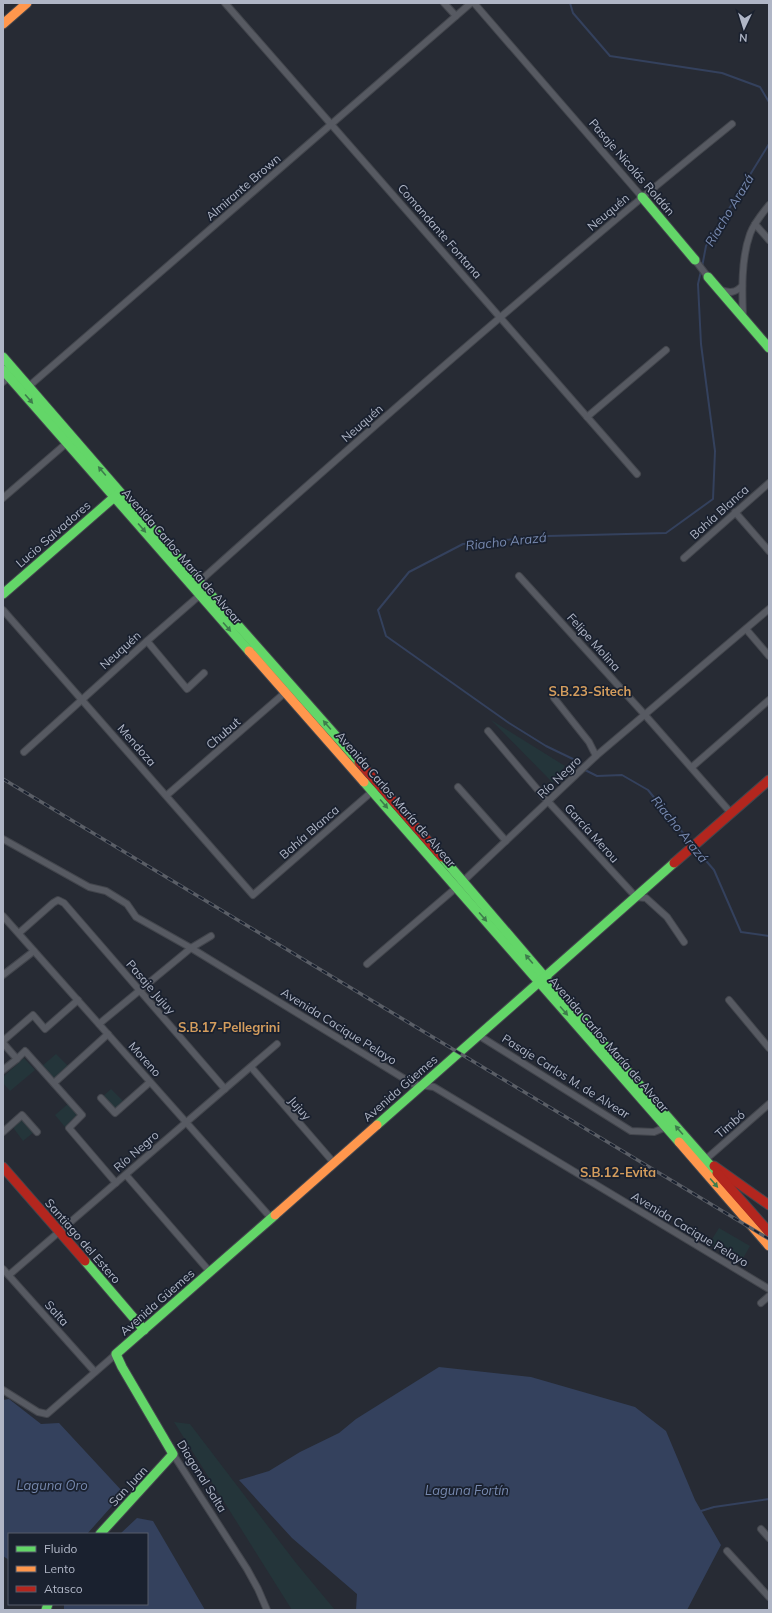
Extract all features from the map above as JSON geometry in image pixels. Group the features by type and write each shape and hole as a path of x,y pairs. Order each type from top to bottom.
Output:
{"main road":[{"path":"3,24 27,3"},
{"name":"Pasaje Nicolás Roldán","path":"642,197 695,260"},
{"name":"Pasaje Nicolás Roldán","path":"708,277 721,290 743,319 769,348"},
{"name":"Avenida Carlos María de Alvear","path":"3,357 8,375 70,440 117,494 200,595 289,690 376,788 460,884 666,1127 769,1232"},
{"name":"Avenida Carlos María de Alvear","path":"8,375 28,387 70,440"},
{"name":"Avenida Carlos María de Alvear","path":"117,494 200,581 289,690"},
{"name":"Lucio Salvadores","path":"3,594 117,494"},
{"name":"Avenida Güemes","path":"116,1354 769,780"},
{"name":"Avenida Carlos María de Alvear","path":"541,979 702,1163 768,1244"},
{"path":"702,1163 769,1205"},
{"name":"Santiago del Estero","path":"3,1167 144,1330"},
{"name":"Diagonal Salta","path":"116,1354 122,1367 173,1454"},
{"name":"San Juan","path":"101,1533 173,1454"}],"street":[{"name":"Comandante Fontana","path":"225,3 637,474"},
{"path":"444,3 456,16"},
{"name":"Almirante Brown","path":"28,387 471,3"},
{"name":"Pasaje Nicolás Roldán","path":"474,3 642,197"},
{"name":"Neuquén","path":"200,581 345,452 500,318 642,197 732,124"},
{"path":"743,319 742,286 750,233 769,205"},
{"path":"755,224 769,240"},
{"name":"Pasaje Nicolás Roldán","path":"695,260 708,277"},
{"path":"721,290 729,293 737,292 742,286"},
{"path":"587,416 666,350"},
{"path":"3,498 70,440"},
{"name":"Bahía Blanca","path":"684,558 769,483"},
{"path":"735,512 769,551"},
{"name":"Felipe Molina","path":"519,576 692,767 731,813"},
{"path":"200,581 200,595"},
{"name":"Neuquén","path":"24,752 200,595"},
{"name":"Río Negro","path":"367,964 460,884 549,802 588,763 769,608"},
{"name":"Mendoza","path":"3,610 253,895"},
{"path":"746,629 769,656"},
{"path":"147,641 187,689 204,673"},
{"name":"Chubut","path":"167,796 289,690"},
{"path":"554,698 589,742 596,756"},
{"path":"692,767 769,700"},
{"name":"García Merou","path":"488,731 549,802 636,898 646,898 667,916 684,942"},
{"path":"458,787 506,841"},
{"name":"Bahía Blanca","path":"253,895 376,788"},
{"name":"Avenida Cacique Pelayo","path":"3,839 89,887 106,891 127,904 136,917 191,948 413,1084 434,1087 769,1289"},
{"name":"Pasaje Jujuy","path":"19,933 53,902 58,900 64,903 225,1089"},
{"name":"Moreno","path":"3,916 271,1218"},
{"path":"99,1024 191,948 211,936"},
{"path":"3,975 34,951"},
{"path":"17,1059 3,1042 33,1015 45,1029 78,1000"},
{"path":"729,1000 769,1048"},
{"path":"54,1083 108,1034"},
{"name":"Pasaje Carlos M. de Alvear","path":"478,1035 631,1131 642,1133 654,1132 666,1127"},
{"name":"Río Negro","path":"9,1275 277,1044"},
{"path":"3,1070 26,1052 82,1115 69,1128 116,1183"},
{"name":"Jujuy","path":"250,1067 334,1163"},
{"path":"101,1098 115,1113 150,1082"},
{"name":"Timbó","path":"702,1163 769,1104"},
{"path":"3,1132 22,1115 37,1132"},
{"path":"126,1175 210,1272"},
{"name":"Salta","path":"3,1269 95,1372"},
{"path":"761,1304 769,1296"},
{"name":"Avenida Güemes","path":"3,1390 38,1412 47,1414 116,1354"},
{"name":"Diagonal Salta","path":"173,1454 247,1569 267,1610"},
{"path":"761,1529 769,1538"},
{"path":"727,1551 769,1597"}],"shaded area":[{"path":"491,720 565,766 553,783"},
{"path":"56,1054 68,1066 55,1079 42,1066"},
{"path":"24,1058 35,1070 10,1091 3,1083 3,1077"},
{"path":"111,1089 123,1101 113,1111 101,1098"},
{"path":"69,1103 79,1115 65,1127 55,1115"},
{"path":"22,1118 34,1132 23,1141 12,1126"},
{"path":"719,1228 750,1246 741,1262 709,1244"},
{"path":"174,1422 190,1424 296,1563 335,1610 292,1610"}],"water":[{"name":"Laguna Fortín","path":"439,1367 531,1377 635,1407 666,1431 695,1500 721,1545 687,1610 356,1610 357,1594 292,1538 239,1480 269,1471 300,1452 339,1433 356,1419"},
{"name":"Laguna Oro","path":"9,1399 41,1424 59,1423 122,1491 119,1498 88,1533 8,1533 8,1559 3,1556 3,1400"},
{"path":"137,1518 153,1521 205,1610 64,1610 64,1605 148,1605 148,1533 121,1533"}],"waterway":[{"name":"Riacho Arazá","path":"570,3 573,13 610,56 722,73 760,87 769,102"},
{"name":"Riacho Arazá","path":"702,267 706,246 769,144"},
{"name":"Riacho Arazá","path":"692,844 648,790 622,775 597,776 581,768 575,760 546,746 509,723 386,636 378,610 409,572 463,544 548,536 666,533 713,499 715,451 701,344 698,284 701,271"},
{"name":"Riacho Arazá","path":"695,848 714,870 741,932 769,936"},
{"path":"701,1511 714,1507 769,1499"}],"railway":[{"path":"3,779 769,1239"}],"traffic: fast":[{"path":"642,197 695,260"},
{"path":"708,277 769,348"},
{"path":"3,357 120,492 359,762"},
{"path":"3,370 249,651"},
{"path":"3,594 119,493"},
{"path":"364,782 679,1142"},
{"path":"442,857 717,1173"},
{"path":"377,1125 674,863"},
{"path":"101,1533 173,1454 122,1367 116,1354 275,1215"},
{"path":"85,1261 144,1330"},
{"path":"46,1610 48,1605"}],"traffic: slow":[{"path":"3,24 27,3"},
{"path":"249,651 364,782"},
{"path":"275,1215 377,1125"},
{"path":"679,1142 769,1246"}],"traffic: jam":[{"path":"359,762 442,857"},
{"path":"674,863 769,780"},
{"path":"714,1166 769,1205"},
{"path":"3,1167 85,1261"},
{"path":"717,1173 769,1232"}],"district":[{"name":"S.B.23-Sitech","path":"590,691"},
{"name":"S.B.17-Pellegrini","path":"229,1027"},
{"name":"S.B.12-Evita","path":"618,1172"}]}
